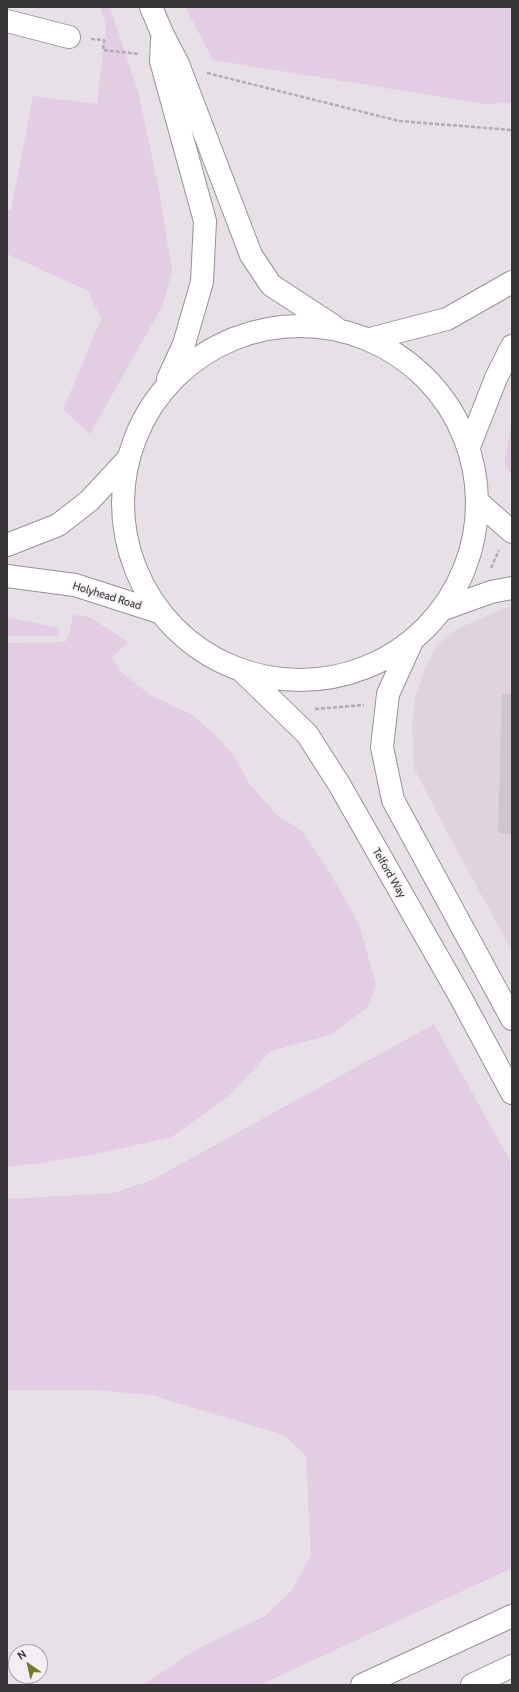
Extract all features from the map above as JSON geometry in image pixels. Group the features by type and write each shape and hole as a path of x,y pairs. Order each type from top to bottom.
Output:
{"main road":[{"path":"151,7 178,64 251,255 271,285 337,329"},
{"path":"7,21 69,37"},
{"path":"162,33 161,61 206,221 202,282 184,344 163,389 147,411 136,434 127,460 122,492 124,530 130,555 142,585 159,612 196,647 242,671 277,679 321,678 350,673 383,659 413,639 441,610 461,577 471,548 478,502 475,474 469,447 446,402 412,365 370,339 337,329 289,325 242,335 198,357 163,389"},
{"path":"370,339 447,319 512,282"},
{"path":"469,447 496,378 512,346"},
{"path":"7,545 58,525 89,501 127,460"},
{"path":"478,502 506,540"},
{"name":"Holyhead Road","path":"7,576 75,585 159,612"},
{"path":"441,610 491,592 512,588"},
{"path":"413,639 388,694 386,708 382,747 393,800 512,1019"},
{"name":"Telford Way","path":"242,671 307,734 339,784 461,998 512,1093"},
{"path":"362,1685 512,1616"},
{"path":"472,1685 512,1666"}],"path":[{"path":"69,37 104,40 103,50 142,54"},
{"path":"203,66 206,73 399,121 512,130"},
{"path":"489,573 506,540"},
{"path":"294,722 306,709 368,705 386,708"}],"shaded area":[{"path":"100,7 110,7 138,91 159,190 172,271 163,305 90,434 63,410 101,319 88,291 7,254 7,209 11,210 33,96 97,104 106,26"},
{"path":"185,7 512,7 512,103 484,104 213,60"},
{"path":"512,420 512,476 504,463"},
{"path":"512,607 512,951 441,821 414,768 412,725 415,698 426,666 437,645 457,629 504,608"},
{"path":"73,615 90,617 128,642 112,658 122,673 149,694 192,715 211,731 234,755 249,783 277,815 302,831 333,878 359,924 376,984 368,1007 330,1035 271,1051 228,1097 172,1137 101,1153 7,1167 7,643 65,642 69,633"},
{"path":"7,617 59,628 59,636 7,636"},
{"path":"434,1024 512,1164 512,1568 260,1685 143,1685 197,1649 265,1616 292,1590 311,1555 306,1456 284,1435 151,1395 94,1390 7,1390 7,1199 113,1193 152,1180"}],"building":[{"path":"502,694 512,694 512,834 498,833"}]}
